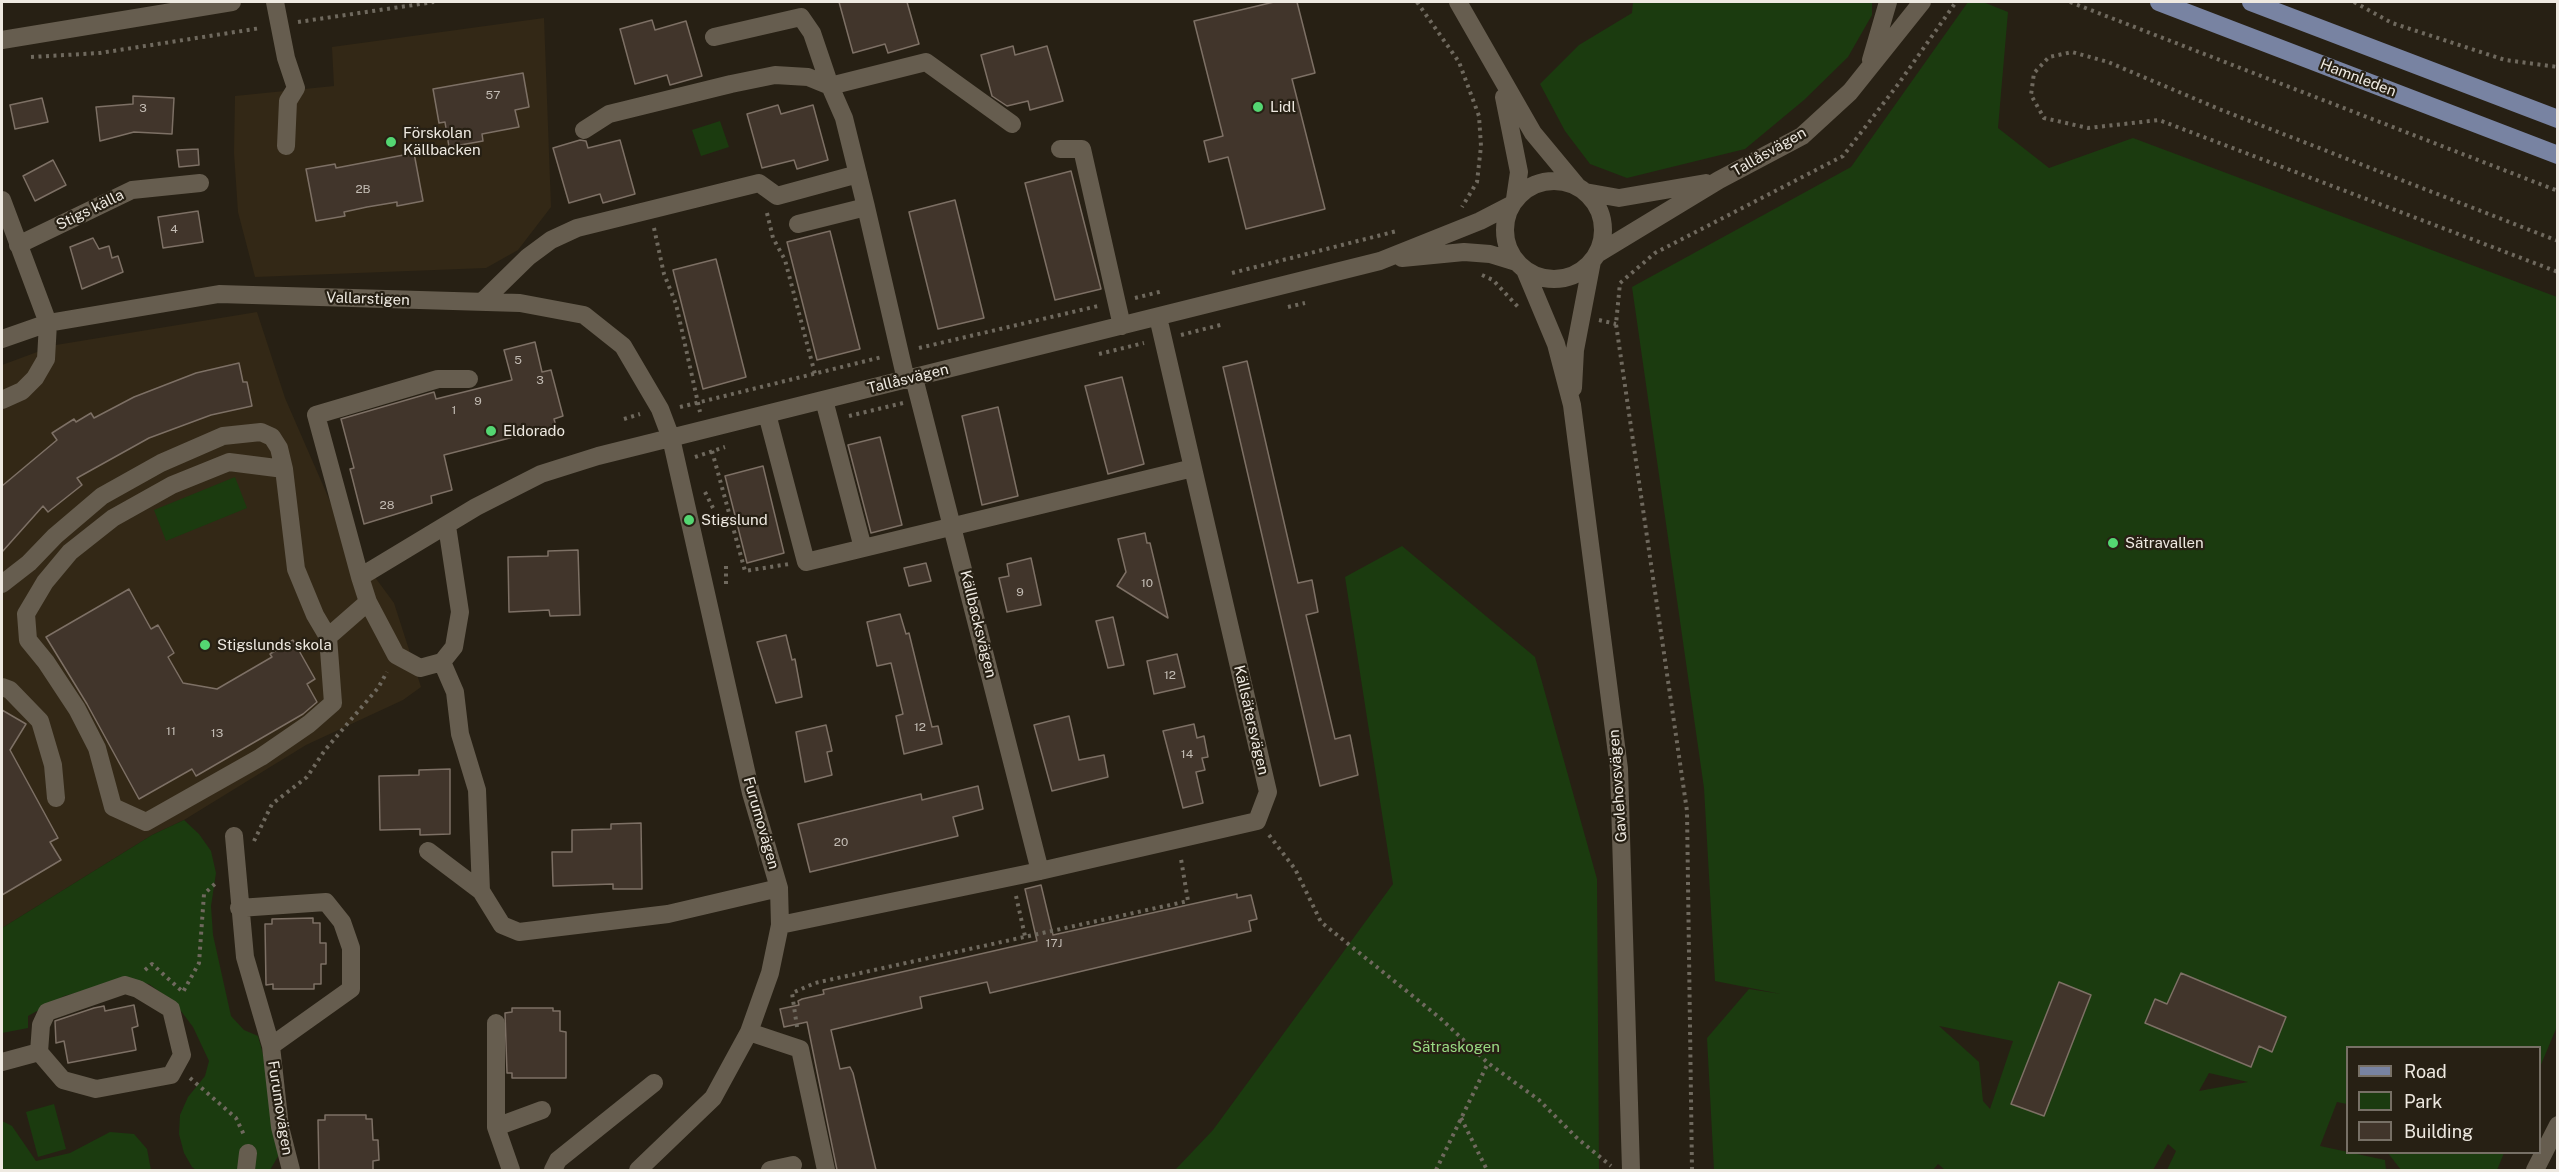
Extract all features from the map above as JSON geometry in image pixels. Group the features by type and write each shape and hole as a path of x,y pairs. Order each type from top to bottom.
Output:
{"main road":[{"name":"Hamnleden","path":"2159,2 2558,155"},
{"path":"2251,2 2558,118"}],"street":[{"path":"2,40 232,2"},
{"path":"275,2 296,88 288,101 286,146"},
{"path":"1458,2 1533,133 1601,214 1602,242 1594,258"},
{"name":"Tallåsvägen","path":"1867,70 1888,2"},
{"name":"Tallåsvägen","path":"1380,261 1464,252 1490,254 1521,266 1538,277 1560,278 1581,271 1594,258 1719,180 1802,136 1833,109 1922,2"},
{"name":"Källbacksvägen","path":"714,37 801,16 812,33 830,86 844,118 910,379 954,525 1040,871"},
{"path":"584,130 609,114 775,75 808,77 830,86 926,62 1012,124"},
{"path":"1500,78 1515,140 1519,172 1513,202 1506,219 1505,234 1508,249 1521,266"},
{"path":"1060,149 1082,149 1122,326"},
{"path":"482,302 528,257 550,240 577,228 759,183 777,196 858,174"},
{"name":"Tallåsvägen","path":"360,577 476,507 541,474 598,456 1380,261 1480,221 1513,202 1528,188 1544,181 1560,181 1581,189 1620,198 1719,180"},
{"name":"Stigs källa","path":"18,245 132,190 200,183"},
{"path":"2,200 48,323 46,359 35,378 22,391 2,400"},
{"path":"798,224 866,207"},
{"name":"Gavlehovsvägen","path":"1572,405 1575,350 1594,258"},
{"name":"Gavlehovsvägen","path":"1521,266 1556,344 1572,405 1619,769 1631,1170"},
{"name":"Vallarstigen","path":"2,339 48,323 219,294 520,303 584,315 623,346 660,409 671,438"},
{"name":"Källsätersvägen","path":"1158,317 1268,792 1257,821"},
{"path":"447,526 460,612 454,646 442,662 420,668 396,656 368,602 316,415 438,380 469,379"},
{"path":"824,400 863,548"},
{"path":"767,414 806,562 1193,468"},
{"path":"2,584 29,563 102,496 161,463 223,436 261,432 272,437 279,448 284,469 296,568 315,615 328,637 333,703 309,724 261,757 146,822 113,807 97,748 77,709 46,662 28,640 26,614 45,582 69,552 113,518 172,485 229,462 284,469"},
{"name":"Furumovägen","path":"638,1170 713,1098 749,1032 770,973 780,925 779,888 751,792 671,438"},
{"path":"328,637 368,602"},
{"path":"442,662 455,692 460,734 477,790 481,891"},
{"path":"2,687 10,690 40,721 53,765 56,798"},
{"path":"780,925 1040,871 1257,821"},
{"name":"Furumovägen","path":"234,836 245,957 271,1046 280,1127 291,1170"},
{"path":"428,850 481,891 502,926 519,932 668,914 779,888"},
{"name":"Furumovägen","path":"239,908 326,902 342,922 351,948 351,989 271,1046"},
{"path":"130,986 171,1009 182,1055 171,1075 96,1089 63,1080 39,1052 41,1025 47,1012 82,998 130,986"},
{"path":"496,1023 496,1127 511,1170"},
{"path":"749,1032 800,1049 826,1170"},
{"path":"2,1062 39,1052"},
{"path":"553,1170 558,1160 654,1083"},
{"path":"496,1127 542,1110"},
{"path":"2535,1170 2558,1125"},
{"path":"770,1170 793,1165"}],"path":[{"path":"23,58 100,53 434,2"},
{"path":"1692,1170 1688,811 1616,324 1620,283 1655,253 1843,156 1899,83 1956,2"},
{"path":"2070,2 2558,191"},
{"path":"2354,2 2392,23 2493,56 2558,67"},
{"path":"2558,241 2108,62 2072,52 2049,57 2034,72 2031,95 2044,118 2088,128 2159,120 2558,272"},
{"path":"759,183 773,238 785,260 815,374"},
{"path":"1232,273 1405,228"},
{"path":"1288,307 1310,301"},
{"path":"639,403 645,413"},
{"path":"726,566 726,585"},
{"path":"183,1003 183,992 199,963 204,894 236,867 251,850 272,804 307,777 325,750 378,688 396,656"},
{"path":"1257,821 1295,869 1321,922 1431,1011 1488,1063 1539,1100 1578,1139 1616,1170"},
{"path":"800,1049 792,993 815,982 1188,901 1177,839"},
{"path":"1012,876 1025,936"},
{"path":"130,986 152,964 183,992"},
{"path":"182,1055 191,1080 236,1118 247,1162"},
{"path":"1436,1170 1488,1063"},
{"path":"1461,1118 1487,1170"}],"shaded area":[{"name":"Förskolan Källbacken","path":"544,18 551,207 518,250 486,268 255,277 238,212 234,153 235,96 334,86 332,47"},
{"name":"Stigslunds skola","path":"257,312 285,398 346,538 394,603 421,687 403,700 306,745 184,820 152,835 2,928 2,365 56,345"}],"green space":[{"path":"1633,2 1872,2 1872,15 1848,57 1804,100 1745,149 1627,178 1590,164 1565,131 1540,84 1579,45 1632,13"},
{"name":"Sätravallen","path":"1968,2 1983,2 2008,12 1998,128 2049,168 2133,138 2557,297 2558,1024 2541,1065 2541,1046 2346,1046 2346,1104 2337,1102 2320,1146 2346,1152 2346,1154 2385,1160 2386,1170 2167,1170 2176,1151 2168,1144 2153,1170 1945,1170 1938,1164 1933,1170 1714,1170 1707,1038 1749,989 1781,994 1715,981 1704,788 1632,287 1851,167","holes":["1939,1026 2013,1041 1990,1109 1983,1101 1979,1062","2209,1073 2248,1082 2199,1091"]},
{"path":"720,121 729,147 701,156 692,130"},
{"path":"235,477 247,508 166,541 154,510"},
{"name":"Sätraskogen","path":"1402,546 1535,657 1597,879 1599,1170 1175,1170 1213,1130 1393,884 1345,577"},
{"path":"184,820 199,834 211,851 216,873 211,906 213,935 231,1016 244,1030 258,1036 264,1058 280,1153 270,1170 196,1170 192,1167 184,1153 179,1134 180,1115 188,1097 205,1076 209,1061 193,1027 175,1003 149,984 121,981 64,996 28,1016 28,1028 2,1033 2,928 152,835"},
{"path":"54,1104 66,1149 38,1157 26,1112"},
{"path":"2,1121 12,1126 36,1161 70,1153 110,1132 134,1134 147,1149 151,1170 2,1170"},
{"path":"2389,1154 2504,1154 2497,1170 2401,1170"}],"building":[{"path":"839,2 907,2 919,44 888,53 885,44 853,53"},
{"name":"Lidl","path":"1274,2 1297,2 1315,73 1292,79 1325,209 1246,229 1228,157 1209,162 1204,141 1223,136 1194,21"},
{"path":"652,20 655,30 686,21 702,76 670,85 667,75 635,84 620,29"},
{"path":"1013,46 1015,55 1047,46 1063,101 1030,110 1028,101 1007,106 992,96 981,55"},
{"path":"523,73 529,107 515,110 519,127 482,134 483,141 449,147 445,122 439,123 433,89"},
{"path":"133,96 174,98 172,134 134,132 100,141 96,107 133,104"},
{"path":"42,98 48,122 15,129 10,105"},
{"path":"778,105 781,114 813,105 828,160 797,169 794,160 762,168 747,114"},
{"path":"580,140 586,141 588,148 620,140 635,194 603,203 600,194 569,203 553,148"},
{"path":"198,149 199,165 179,167 177,150"},
{"path":"414,153 423,201 397,206 397,202 367,207 344,212 345,216 316,221 306,169 335,164 336,168"},
{"path":"53,160 66,185 35,201 23,176"},
{"path":"1071,171 1101,289 1055,300 1025,183"},
{"path":"955,200 984,318 938,329 909,212"},
{"path":"198,211 203,242 163,248 158,217"},
{"path":"830,231 860,349 817,360 787,242"},
{"path":"93,238 99,249 109,246 112,258 118,256 123,272 82,289 70,247"},
{"path":"716,259 746,377 703,389 673,270"},
{"path":"535,342 542,372 551,370 563,416 554,419 556,426 444,455 452,490 431,496 432,503 364,524 350,469 354,468 341,419 434,392 436,399 512,380 504,350"},
{"path":"1247,361 1298,583 1312,580 1318,612 1306,615 1335,739 1350,735 1358,775 1320,786 1223,367"},
{"path":"239,363 243,382 247,382 252,406 211,415 149,438 77,478 82,485 48,512 43,506 2,552 2,486 57,440 52,433 74,419 76,422 91,413 94,418 134,397 196,373"},
{"path":"1122,377 1144,464 1108,474 1085,386"},
{"path":"998,407 1018,496 982,505 962,416"},
{"path":"880,437 902,525 871,533 848,445"},
{"path":"763,466 784,553 747,563 725,476"},
{"path":"1145,533 1147,543 1150,543 1168,618 1117,586 1126,572 1118,539"},
{"path":"578,550 580,615 550,616 549,610 509,612 508,557 548,556 548,551"},
{"path":"1031,558 1041,605 1007,612 999,578 1009,576 1007,564"},
{"path":"926,563 931,581 909,586 904,568"},
{"path":"129,589 151,629 158,625 174,653 168,657 183,683 217,689 272,657 270,654 293,640 315,679 307,684 317,702 303,714 196,776 192,769 139,799 87,704 46,637"},
{"path":"900,614 906,634 909,633 932,727 938,726 942,744 904,754 896,716 903,714 891,663 877,666 867,622"},
{"path":"1113,617 1124,665 1108,668 1096,621"},
{"path":"786,635 792,660 795,659 802,697 776,703 757,642"},
{"path":"1177,654 1185,687 1154,694 1147,661"},
{"path":"2,710 26,724 10,750 58,838 50,842 61,860 2,895"},
{"path":"1069,716 1079,760 1104,755 1108,777 1052,791 1034,725"},
{"path":"1194,724 1197,738 1204,736 1208,757 1202,758 1205,770 1196,772 1203,803 1183,808 1163,731"},
{"path":"826,725 832,751 827,752 832,775 805,782 796,732"},
{"path":"450,769 450,834 420,835 420,829 380,830 379,776 419,775 419,770"},
{"path":"978,786 983,809 953,817 958,836 810,872 798,824 921,794 922,800"},
{"path":"641,823 642,889 613,889 613,884 553,886 552,852 572,852 572,830 611,829 611,824"},
{"path":"1041,885 1053,935 1237,894 1237,898 1251,895 1257,919 1249,921 1251,931 990,993 987,982 920,997 922,1008 831,1030 840,1069 850,1067 853,1073 876,1170 837,1170 807,1022 784,1027 780,1009 799,1005 798,1001 802,999 824,994 823,990 1037,941 1025,889"},
{"path":"313,918 313,923 320,923 320,943 326,943 326,964 321,964 321,984 314,984 314,989 273,989 273,984 266,985 265,924 272,924 272,919"},
{"path":"2181,973 2286,1017 2272,1052 2259,1046 2251,1067 2145,1023 2155,999 2167,1004"},
{"path":"2059,982 2091,995 2044,1116 2011,1104"},
{"path":"134,1005 138,1026 132,1028 136,1050 68,1063 64,1041 56,1043 55,1021 94,1008 104,1006 105,1011"},
{"path":"512,1008 553,1008 553,1011 560,1011 560,1031 566,1032 566,1078 512,1078 512,1073 507,1073 505,1013 512,1012"},
{"path":"325,1115 366,1115 366,1119 372,1119 373,1140 378,1140 379,1160 373,1161 373,1170 319,1170 318,1120 325,1120"}],"place":[{"name":"Lidl","path":"1258,107"},
{"name":"Förskolan Källbacken","path":"391,142"},
{"name":"Eldorado","path":"491,431"},
{"name":"Stigslund","path":"689,520"},
{"name":"Sätravallen","path":"2113,543"},
{"name":"Stigslunds skola","path":"205,645"}]}
